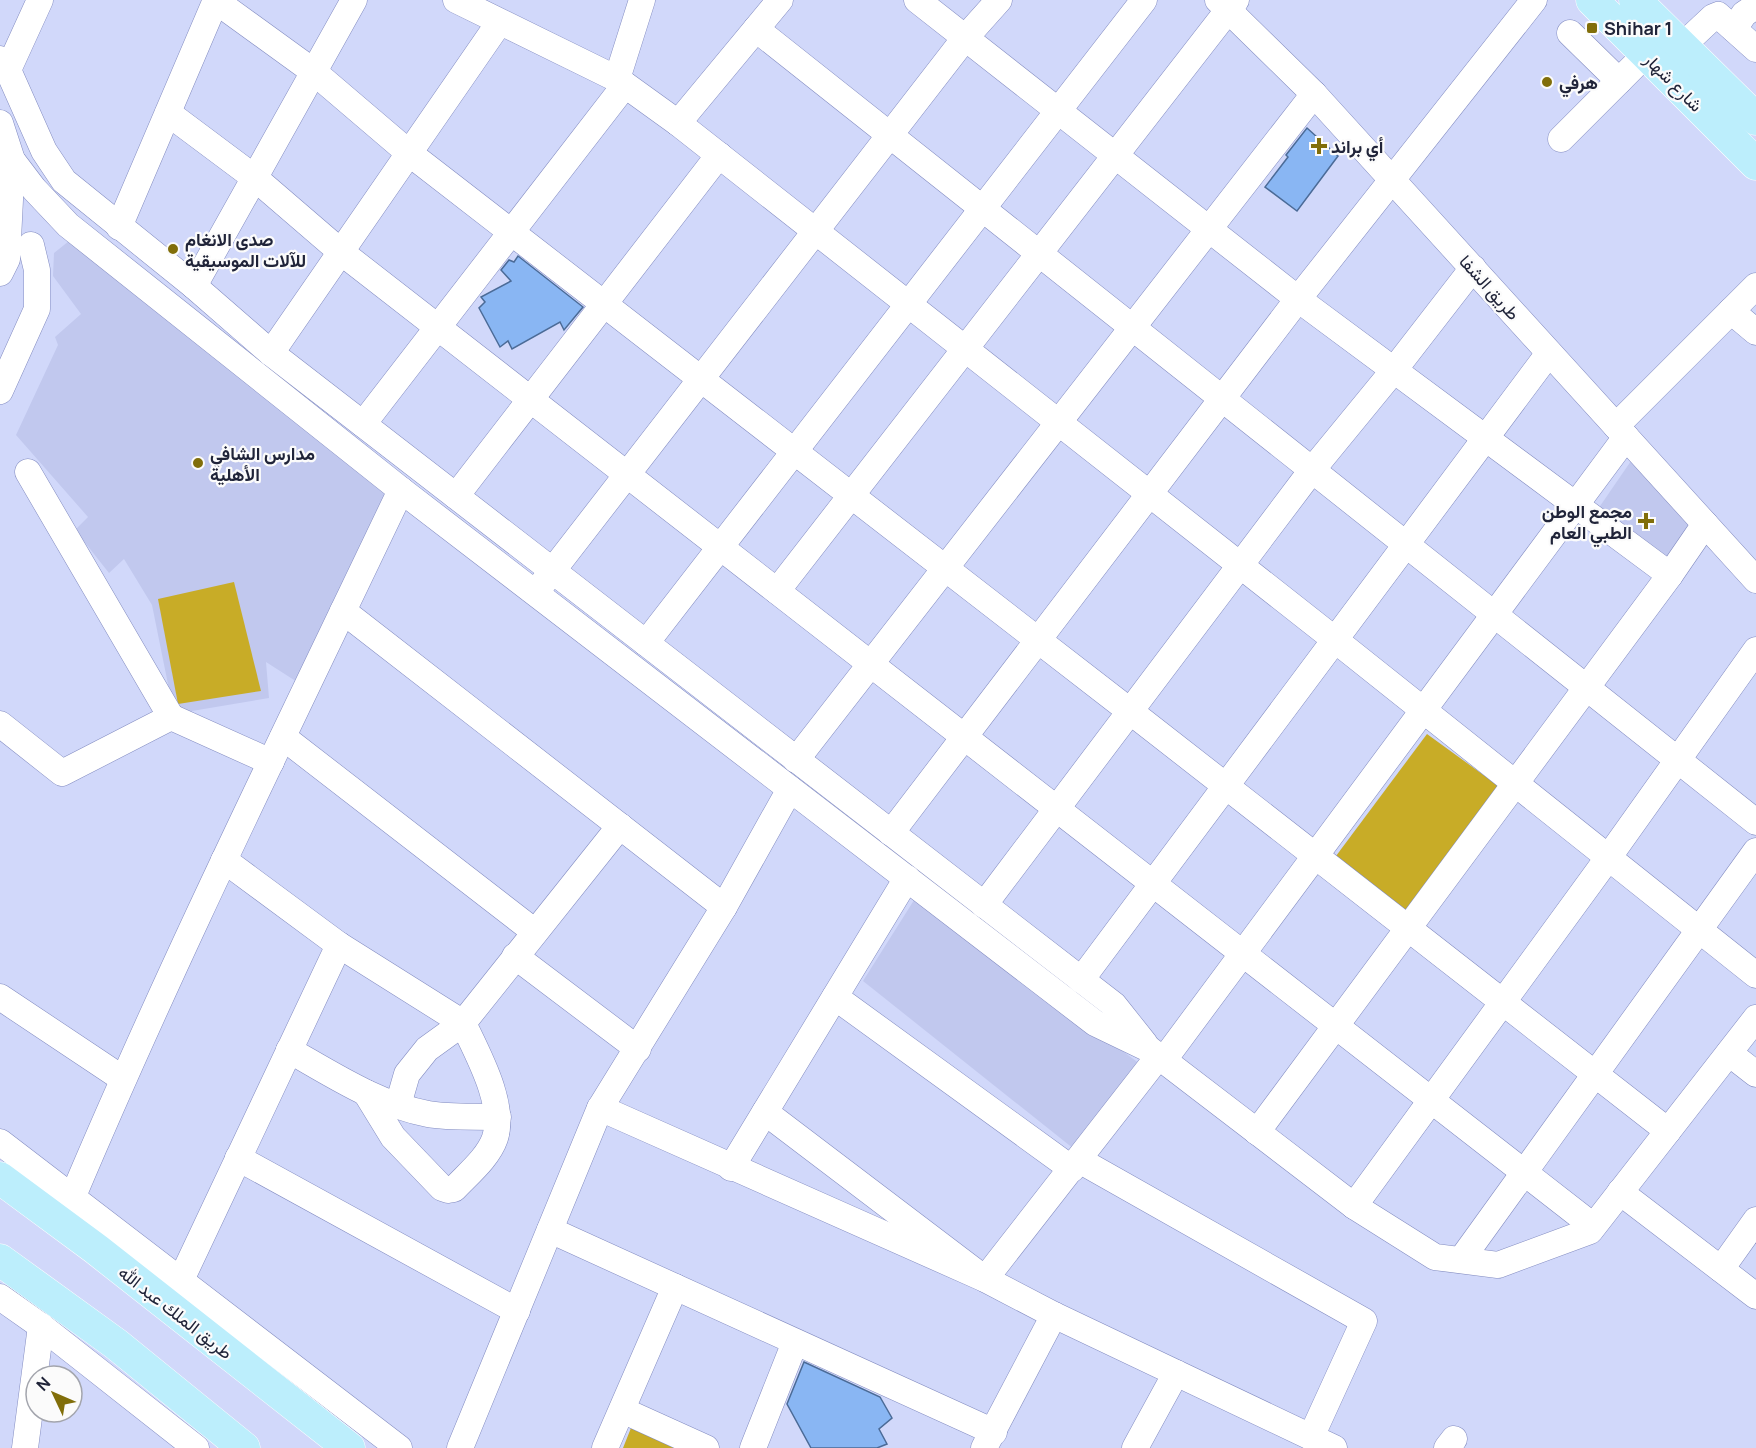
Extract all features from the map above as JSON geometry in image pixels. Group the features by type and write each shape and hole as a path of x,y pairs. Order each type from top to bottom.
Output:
{"main road":[{"name":"شارع شهار","path":"1592,0 1756,164"},
{"name":"شارع شهار","path":"1635,0 1756,120"},
{"name":"طريق الملك عبد الله","path":"0,1178 96,1249 349,1448"},
{"path":"0,1260 116,1344 244,1448"}],"street":[{"path":"40,0 3,59 44,151 64,181 194,286 271,353 1114,1005 1157,1056"},
{"path":"120,227 216,0 314,72 409,153 1668,1131"},
{"path":"194,286 354,0"},
{"path":"456,0 621,82 678,123 1334,639 1756,975"},
{"path":"363,424 512,232 621,82 642,0"},
{"path":"678,123 780,0"},
{"path":"917,0 1298,299 1670,575"},
{"path":"535,593 965,38 999,0"},
{"path":"646,644 1144,0"},
{"path":"891,833 1298,299 1534,0"},
{"path":"777,591 1114,155 1227,3"},
{"name":"طريق الشفا","path":"1227,3 1314,93 1756,580"},
{"path":"1734,29 1744,14 1756,6"},
{"path":"1682,46 1718,15 1756,49"},
{"path":"271,353 500,23"},
{"path":"756,29 1756,822"},
{"path":"1570,33 1619,81"},
{"path":"1561,138 1646,54"},
{"path":"796,760 1314,93"},
{"path":"168,113 255,178 341,252 1593,1226"},
{"path":"0,123 12,160 41,197 68,225 401,490 1095,1023 1157,1056 1354,1206 1435,1257 1498,1265 1590,1231 1756,1018"},
{"path":"456,496 719,155"},
{"path":"3,266 12,160"},
{"path":"3,266 31,245 68,225"},
{"path":"0,391 37,309 37,270 31,245"},
{"path":"984,905 1058,810 1312,470 1473,268"},
{"path":"985,1279 1157,1056 1243,954 1576,505 1621,432 1756,286"},
{"path":"1731,311 1756,332"},
{"path":"1081,980 1549,353"},
{"path":"28,471 171,717 271,762"},
{"path":"73,1196 123,1079 224,860 401,490"},
{"path":"1257,1132 1587,688 1705,524"},
{"path":"343,611 724,907"},
{"path":"1354,1206 1608,858 1756,650"},
{"path":"0,724 62,773 171,717"},
{"path":"283,737 535,933"},
{"path":"459,1448 600,1108 724,907 790,789"},
{"path":"398,1105 407,1074 427,1049 463,1023 620,826"},
{"path":"1461,1260 1756,851"},
{"path":"224,860 339,945 463,1023 488,1075 498,1117 495,1138 482,1159 454,1189 442,1188 393,1137 366,1093"},
{"path":"731,1168 907,878"},
{"path":"180,1280 339,945"},
{"path":"516,956 638,1049"},
{"path":"0,997 123,1079"},
{"path":"600,1108 985,1279 1054,1315 1322,1443 1364,1321 1075,1164 835,997"},
{"path":"289,1050 366,1093 398,1105 429,1114 498,1117"},
{"path":"1729,1053 1756,1074"},
{"path":"765,1112 985,1279"},
{"path":"0,1142 399,1448"},
{"path":"238,1158 517,1311"},
{"path":"1620,1192 1756,1296"},
{"path":"1721,1269 1756,1220"},
{"path":"550,1230 795,1342 989,1440 1054,1315"},
{"path":"605,1448 675,1287"},
{"path":"0,1297 41,1326 196,1448"},
{"path":"26,1448 41,1326"},
{"path":"753,1448 795,1342"},
{"path":"1135,1448 1176,1373"},
{"path":"622,1410 706,1448"}],"shaded area":[{"name":"مدارس الشافي الأهلية","path":"69,241 390,492 305,687 266,662 269,698 174,714 152,605 124,559 109,573 75,530 88,517 16,435 58,345 55,337 81,314 53,276 54,253"},
{"name":"مجمع الوطن الطبي العام","path":"1631,461 1693,530 1662,564 1596,512"},
{"path":"234,582 261,691 178,704 158,599"},
{"path":"1427,734 1500,787 1404,912 1336,856"},
{"path":"916,897 1140,1064 1074,1149 863,981"},
{"path":"631,1428 676,1448 623,1448"}],"building":[{"path":"1307,128 1338,156 1297,211 1265,187"},
{"path":"518,256 583,307 564,330 560,322 512,349 508,341 500,347 479,308 485,302 481,297 511,281 501,270 509,260 514,262"},
{"path":"804,1362 880,1397 892,1418 879,1429 887,1444 877,1448 811,1448 787,1404"}],"place":[{"name":"Shihar 1","path":"1592,28"},
{"name":"هرفي","path":"1547,82"},
{"name":"أي براند","path":"1319,146"},
{"name":"صدى الانغام للآلات الموسيقية","path":"173,249"},
{"name":"مدارس الشافي الأهلية","path":"198,463"},
{"name":"مجمع الوطن الطبي العام","path":"1646,521"}]}
